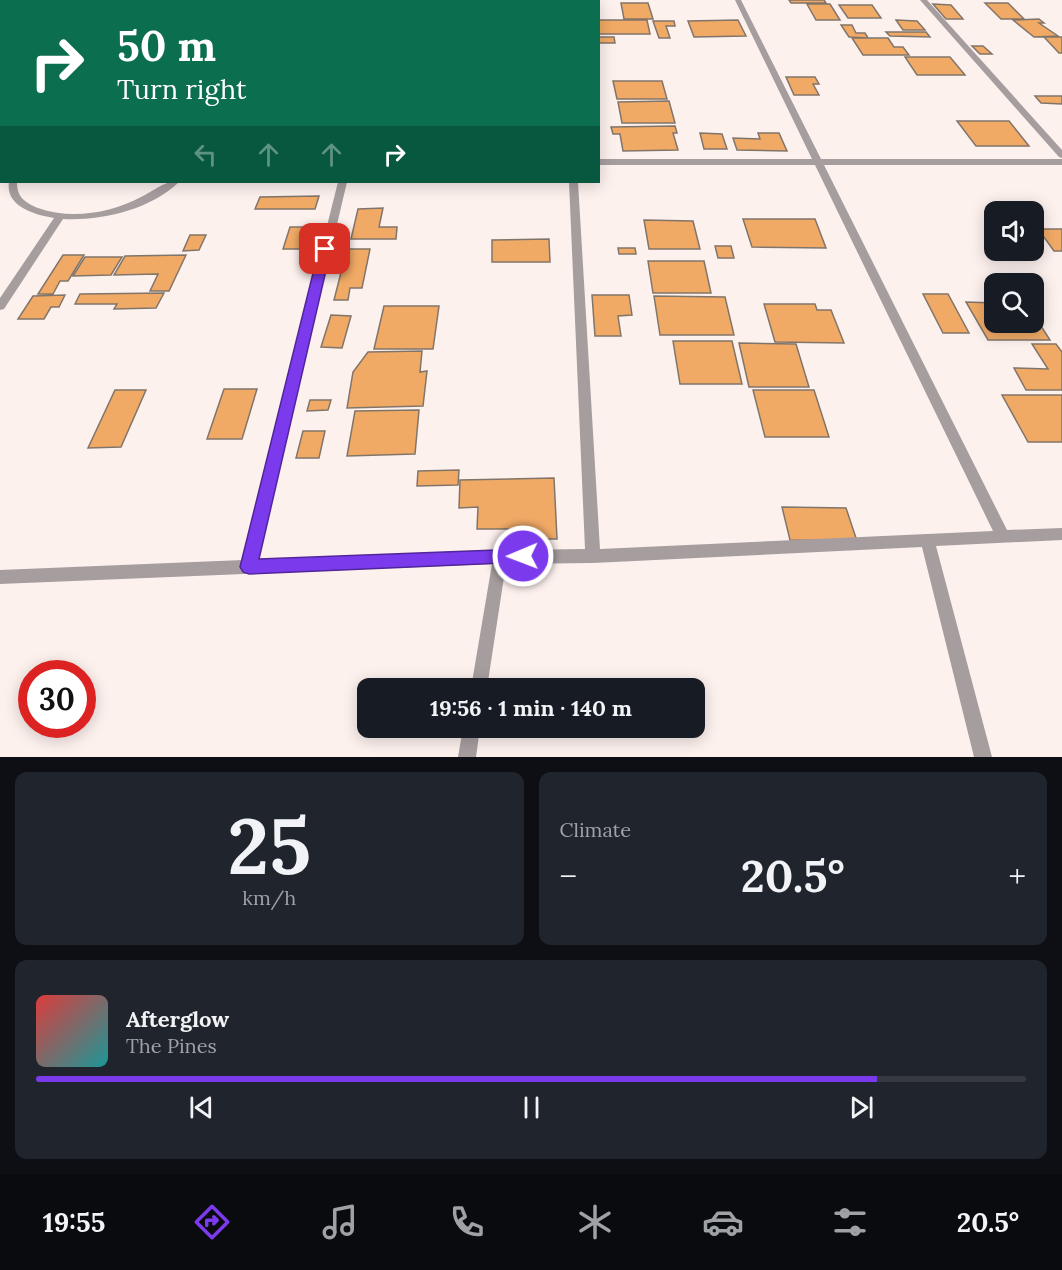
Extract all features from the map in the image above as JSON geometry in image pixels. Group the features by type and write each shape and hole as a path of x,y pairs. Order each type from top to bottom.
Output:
{"street":[{"path":"738,0 1003,536"},
{"path":"923,0 1062,155"},
{"path":"600,162 1062,162"},
{"path":"13,183 12,191 19,203 36,212 60,216 87,215 115,210 142,201 172,183"},
{"path":"249,567 342,183"},
{"path":"573,183 593,556"},
{"path":"0,306 60,216"},
{"path":"0,577 500,557 593,556 1062,534"},
{"path":"927,539 983,757"},
{"path":"480,678 500,557"},
{"path":"467,757 470,738"}],"building":[{"path":"789,0 824,0 826,3 791,3"},
{"path":"621,3 648,3 653,19 624,19"},
{"path":"985,3 1008,3 1024,19 1001,19"},
{"path":"807,4 830,4 840,20 816,20"},
{"path":"933,4 951,5 963,19 946,19"},
{"path":"839,5 872,5 881,18 848,18"},
{"path":"1039,19 1044,23 1039,23 1058,36 1034,37 1013,20"},
{"path":"600,20 647,20 650,34 600,34"},
{"path":"738,20 746,36 694,37 688,21"},
{"path":"896,20 917,21 925,30 903,30"},
{"path":"653,21 674,21 675,26 666,26 670,38 659,38"},
{"path":"841,25 852,25 856,33 865,33 868,38 849,37"},
{"path":"886,32 926,32 930,37 890,36"},
{"path":"600,37 614,37 615,43 600,43"},
{"path":"1044,37 1062,37 1062,53 1059,53"},
{"path":"852,38 888,38 894,47 903,47 909,55 863,55"},
{"path":"972,46 983,46 992,54 980,54"},
{"path":"905,57 950,57 965,75 917,75"},
{"path":"786,77 815,77 819,84 813,84 819,95 794,95"},
{"path":"613,81 662,81 667,99 617,99"},
{"path":"1035,96 1062,96 1062,104 1041,103"},
{"path":"669,101 675,123 622,123 618,102"},
{"path":"957,121 1009,121 1029,146 976,146"},
{"path":"675,126 677,133 673,133 678,150 623,151 620,134 613,134 611,127"},
{"path":"700,133 722,134 727,149 704,149"},
{"path":"758,133 779,133 787,151 737,150 733,138 760,139"},
{"path":"319,196 315,209 255,209 260,197"},
{"path":"383,208 379,227 397,227 396,239 351,239 358,209"},
{"path":"743,219 815,219 826,248 752,247"},
{"path":"644,220 693,221 700,249 649,249"},
{"path":"290,227 311,227 304,249 283,249"},
{"path":"1044,229 1062,229 1062,251 1054,251 1044,237"},
{"path":"190,235 206,235 199,250 183,251"},
{"path":"549,239 550,262 492,262 492,240"},
{"path":"715,246 731,246 734,258 718,258"},
{"path":"618,248 635,248 636,254 619,254"},
{"path":"347,249 370,249 362,288 350,288 348,300 334,300"},
{"path":"63,255 84,255 68,281 60,281 53,294 38,294"},
{"path":"186,255 169,291 150,291 158,274 114,275 125,256"},
{"path":"85,257 122,257 111,275 73,276"},
{"path":"648,261 704,261 711,293 653,293"},
{"path":"164,293 156,308 114,309 117,304 75,304 80,294"},
{"path":"923,294 948,294 969,333 943,333"},
{"path":"65,295 59,307 51,307 44,319 18,319 33,296"},
{"path":"592,295 629,295 632,315 618,316 621,336 595,336"},
{"path":"654,296 725,297 734,335 660,335"},
{"path":"966,302 984,303 984,333 1044,333 1044,331 1050,340 988,340"},
{"path":"764,304 815,304 817,310 831,310 844,343 775,342"},
{"path":"384,306 439,306 433,349 374,349"},
{"path":"331,315 351,316 342,348 321,347"},
{"path":"673,341 732,341 742,384 680,384"},
{"path":"739,343 796,344 809,387 749,387"},
{"path":"1032,344 1056,344 1062,352 1062,390 1026,390 1014,368 1048,369"},
{"path":"422,351 420,372 427,371 423,406 347,408 353,372 368,352"},
{"path":"224,389 257,389 242,439 207,439"},
{"path":"115,390 146,390 121,447 88,448"},
{"path":"753,390 814,390 829,437 765,437"},
{"path":"1002,395 1062,395 1062,442 1028,442"},
{"path":"310,400 331,400 328,410 307,411"},
{"path":"419,410 415,454 347,456 355,411"},
{"path":"303,431 325,431 319,458 296,458"},
{"path":"459,470 458,485 417,486 418,471"},
{"path":"554,478 557,539 517,539 517,529 477,529 478,507 459,508 460,480"},
{"path":"782,507 846,508 857,541 790,540"}],"route":[{"path":"325,249 249,567 523,556"}]}
